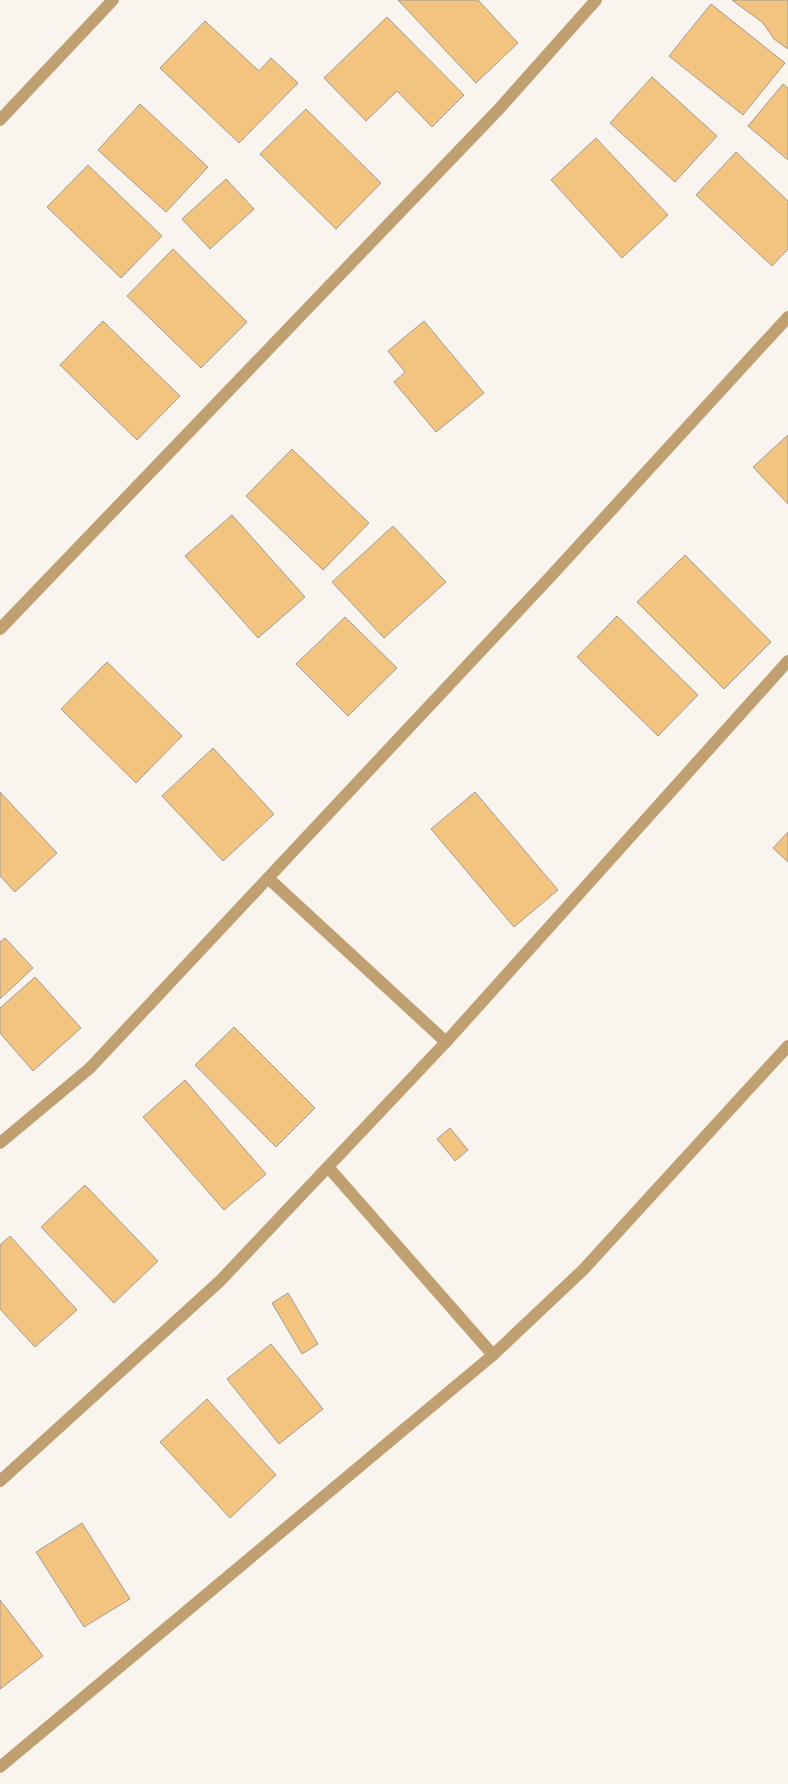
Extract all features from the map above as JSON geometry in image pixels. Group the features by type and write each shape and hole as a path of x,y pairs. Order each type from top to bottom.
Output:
{"street":[{"path":"0,120 113,0"},
{"path":"0,629 500,109 596,0"},
{"path":"0,1143 90,1068 551,576 788,317"},
{"path":"0,1481 220,1281 446,1042 788,661"},
{"path":"268,878 446,1042"},
{"path":"0,1767 493,1355 582,1270 788,1046"},
{"path":"328,1167 493,1355"}],"building":[{"path":"398,0 478,0 518,43 476,83"},
{"path":"732,0 788,0 788,49 774,39 763,23"},
{"path":"711,4 785,63 743,115 669,56"},
{"path":"387,17 464,95 432,127 397,91 366,121 324,78"},
{"path":"205,21 259,71 271,58 298,83 239,143 160,68"},
{"path":"652,77 717,136 675,182 610,123"},
{"path":"783,84 788,88 788,160 748,126"},
{"path":"140,104 208,167 166,212 98,150"},
{"path":"306,109 381,183 336,229 260,154"},
{"path":"596,138 668,215 622,258 551,180"},
{"path":"736,152 788,201 788,249 772,266 696,195"},
{"path":"88,165 162,236 121,278 47,207"},
{"path":"226,179 254,209 210,249 182,219"},
{"path":"173,249 247,322 201,368 127,296"},
{"path":"103,321 180,396 137,440 60,365"},
{"path":"424,321 484,393 436,432 394,382 405,372 388,351"},
{"path":"788,435 788,504 753,467"},
{"path":"292,449 369,523 323,570 246,496"},
{"path":"232,515 305,597 258,638 185,556"},
{"path":"393,526 446,582 384,638 332,582"},
{"path":"685,555 771,642 724,689 637,602"},
{"path":"617,616 698,695 658,736 577,657"},
{"path":"345,617 397,668 348,716 296,664"},
{"path":"107,662 182,736 136,783 61,709"},
{"path":"213,748 274,814 223,861 162,796"},
{"path":"0,792 57,853 15,892 0,876"},
{"path":"475,792 558,890 514,927 431,829"},
{"path":"788,832 788,862 773,848"},
{"path":"5,938 33,968 0,999 0,942"},
{"path":"35,977 81,1028 33,1071 0,1033 0,1008"},
{"path":"234,1027 315,1108 276,1147 195,1065"},
{"path":"185,1080 266,1174 224,1210 143,1117"},
{"path":"450,1128 468,1150 455,1161 437,1139"},
{"path":"85,1185 158,1261 114,1303 41,1227"},
{"path":"10,1236 77,1310 35,1347 0,1309 0,1245"},
{"path":"288,1293 318,1344 302,1354 272,1303"},
{"path":"271,1344 323,1409 279,1444 227,1379"},
{"path":"207,1399 276,1475 230,1518 160,1442"},
{"path":"82,1523 130,1599 84,1627 36,1552"},
{"path":"0,1600 43,1656 0,1689"}]}
